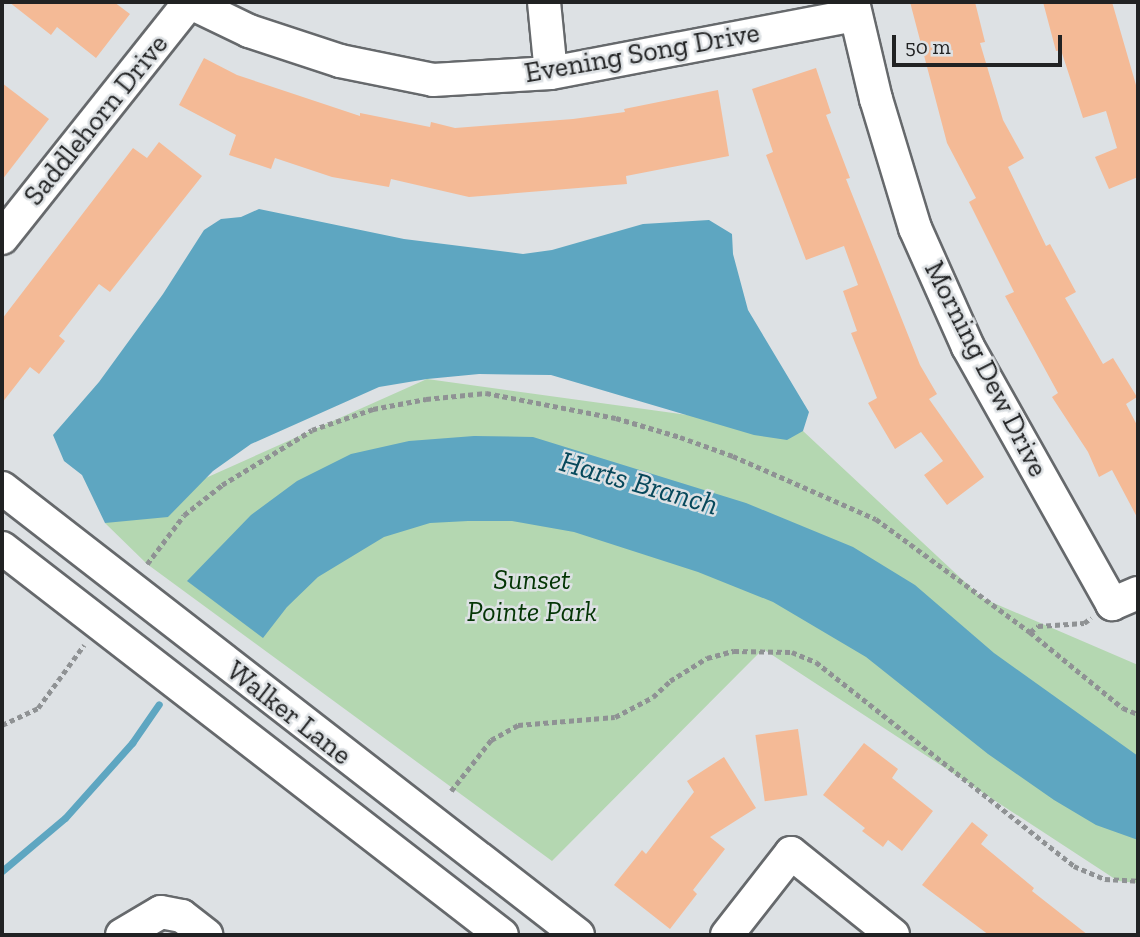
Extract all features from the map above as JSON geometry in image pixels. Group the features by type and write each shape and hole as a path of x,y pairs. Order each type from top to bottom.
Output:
{"street":[{"name":"Evening Song Drive","path":"190,2 249,31 340,61 433,80 551,73 854,8"},
{"name":"Saddlehorn Drive","path":"2,238 190,2"},
{"path":"544,2 551,73"},
{"name":"Morning Dew Drive","path":"854,8 915,228 968,347 1125,598"},
{"name":"Walker Lane","path":"2,488 578,935"},
{"name":"Walker Lane","path":"2,548 502,935"},
{"path":"727,935 791,853 893,935"},
{"path":"122,935 160,912 194,926"}],"path":[{"path":"147,564 184,515 222,485 312,430 373,409 426,399 486,393 616,418 680,437 833,499 896,533 1030,632 1123,708 1138,714"},
{"path":"1030,632 1038,625 1084,623 1125,598"},
{"path":"2,725 37,708 88,640"},
{"path":"451,791 491,740 518,726 615,717 653,697 670,681 707,658 734,651 792,652 806,655 838,678 1074,866 1105,878 1138,881"}],"green space":[{"name":"Sunset Pointe Park","path":"427,379 803,431 982,598 1138,665 1138,883 1118,881 763,649 552,861 147,564 105,523"}],"water":[{"path":"259,209 404,239 523,254 552,250 643,224 709,220 732,234 733,254 748,310 809,412 803,431 787,440 754,435 551,375 479,374 427,379 379,387 251,444 213,471 168,517 105,523 82,475 64,461 53,435 99,382 163,294 204,230 221,219 241,217"},
{"path":"474,436 533,437 746,503 853,547 915,585 994,653 1138,756 1138,840 1096,825 1054,800 988,754 866,657 773,602 698,572 574,532 512,521 468,521 430,523 384,537 318,577 287,607 263,638 187,581 251,515 297,481 351,454 409,441"}],"building":[{"path":"9,2 114,2 130,14 96,58 57,27 51,35"},
{"path":"910,2 975,2 985,42 980,43 1003,120 1024,158 1008,167 1046,246 1050,244 1076,292 1065,298 1103,364 1113,358 1137,397 1126,404 1138,427 1138,519 1112,470 1099,477 1088,452 1052,397 1058,393 1005,296 1014,292 969,202 976,198 947,143"},
{"path":"1043,2 1112,2 1138,92 1138,177 1109,189 1095,157 1117,148 1106,111 1083,118 1061,50 1056,51"},
{"path":"204,58 237,75 360,116 360,113 430,127 431,122 455,128 573,119 625,112 624,109 718,90 729,156 626,176 627,184 469,197 391,179 389,187 332,177 275,158 271,169 229,155 236,135 179,105"},
{"path":"816,68 831,113 826,115 850,178 846,179 920,365 937,394 929,399 984,477 947,505 924,475 943,461 921,432 895,449 868,403 877,398 851,333 857,331 843,291 858,285 844,246 806,260 766,155 773,152 752,89"},
{"path":"2,83 49,119 2,180"},
{"path":"159,142 202,176 110,292 99,284 59,336 65,341 39,374 30,367 2,403 2,319 133,148 147,158"},
{"path":"798,729 807,795 765,801 755,735"},
{"path":"864,743 898,769 892,778 933,811 902,851 888,840 883,847 862,831 865,828 823,795"},
{"path":"724,757 756,808 710,837 725,849 693,890 697,894 670,929 614,885 642,850 646,854 694,792 687,781"},
{"path":"972,822 988,835 981,844 1034,888 1032,891 1088,935 989,935 922,885"}],"waterway":[{"name":"Harts Branch","path":"2,871 65,818 132,743 159,704"}]}
